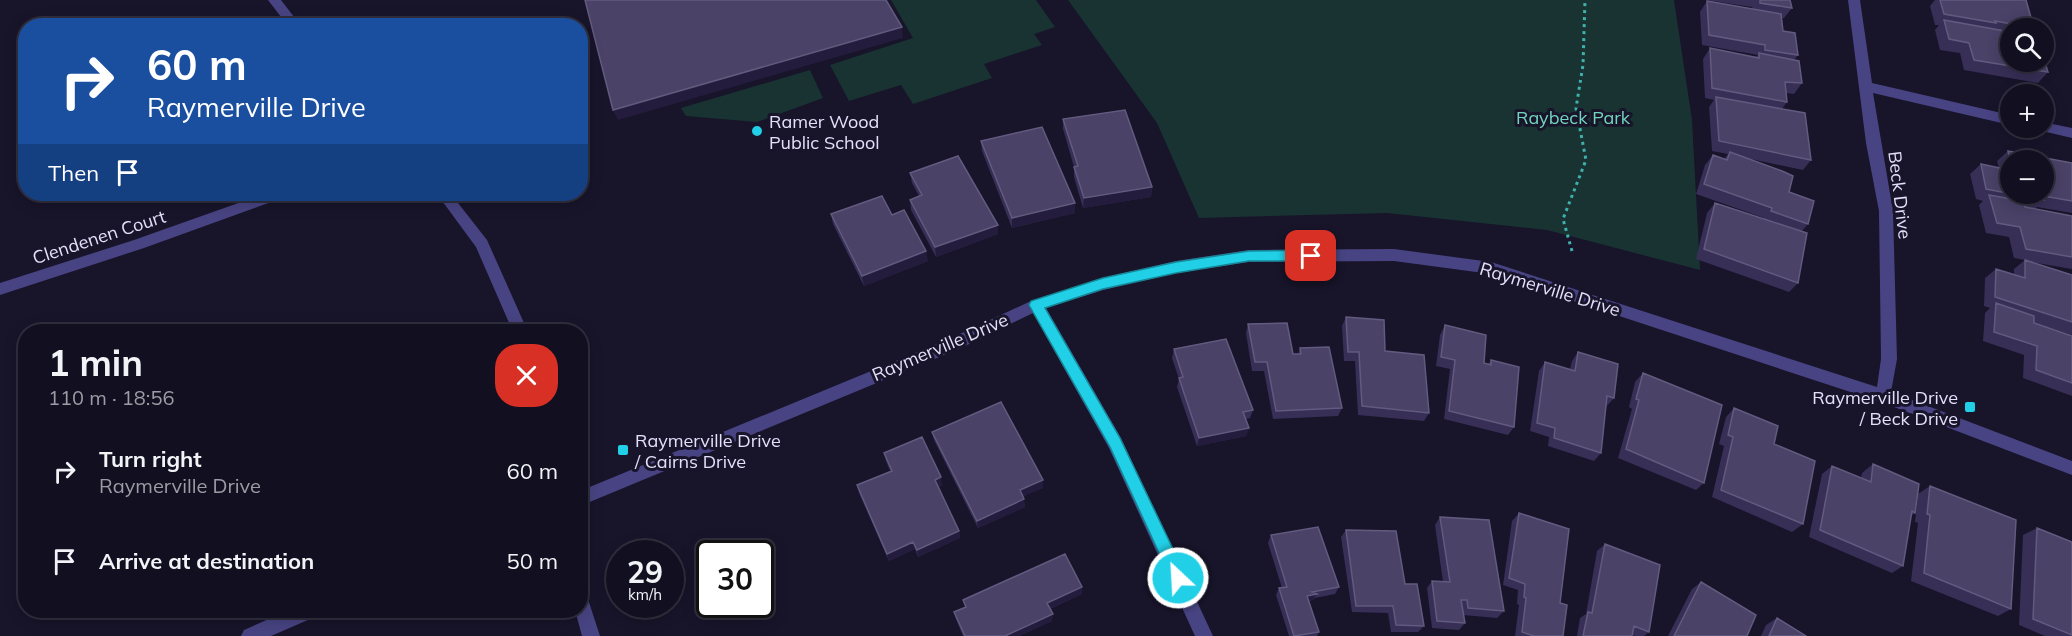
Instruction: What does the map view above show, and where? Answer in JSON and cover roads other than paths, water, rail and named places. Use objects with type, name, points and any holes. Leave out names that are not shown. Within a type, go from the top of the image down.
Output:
[{"type":"street","points":[[274,0],[289,18]]},
{"type":"street","name":"Beck Drive","points":[[1854,0],[1873,143],[1886,212],[1889,360],[1883,396]]},
{"type":"street","points":[[1867,87],[2000,118]]},
{"type":"street","points":[[2054,129],[2072,133]]},
{"type":"street","name":"Clendenen Court","points":[[0,289],[132,248],[259,201]]},
{"type":"street","points":[[449,201],[482,244],[517,324]]},
{"type":"street","name":"Raymerville Drive","points":[[588,495],[956,343],[1036,305],[1103,284],[1176,267],[1249,256],[1394,255],[1491,268],[1883,396],[2072,468]]},
{"type":"street","points":[[1036,305],[1115,443],[1204,636]]},
{"type":"street","points":[[250,636],[292,618]]},
{"type":"street","points":[[586,618],[591,636]]},
{"type":"place","name":"Ramer Wood Public School","points":[[757,131]]},
{"type":"place","name":"Raymerville Drive / Beck Drive","points":[[1970,407]]},
{"type":"place","name":"Raymerville Drive / Cairns Drive","points":[[623,450]]},
{"type":"park label","name":"Raybeck Park","points":[[1573,117]]}]
